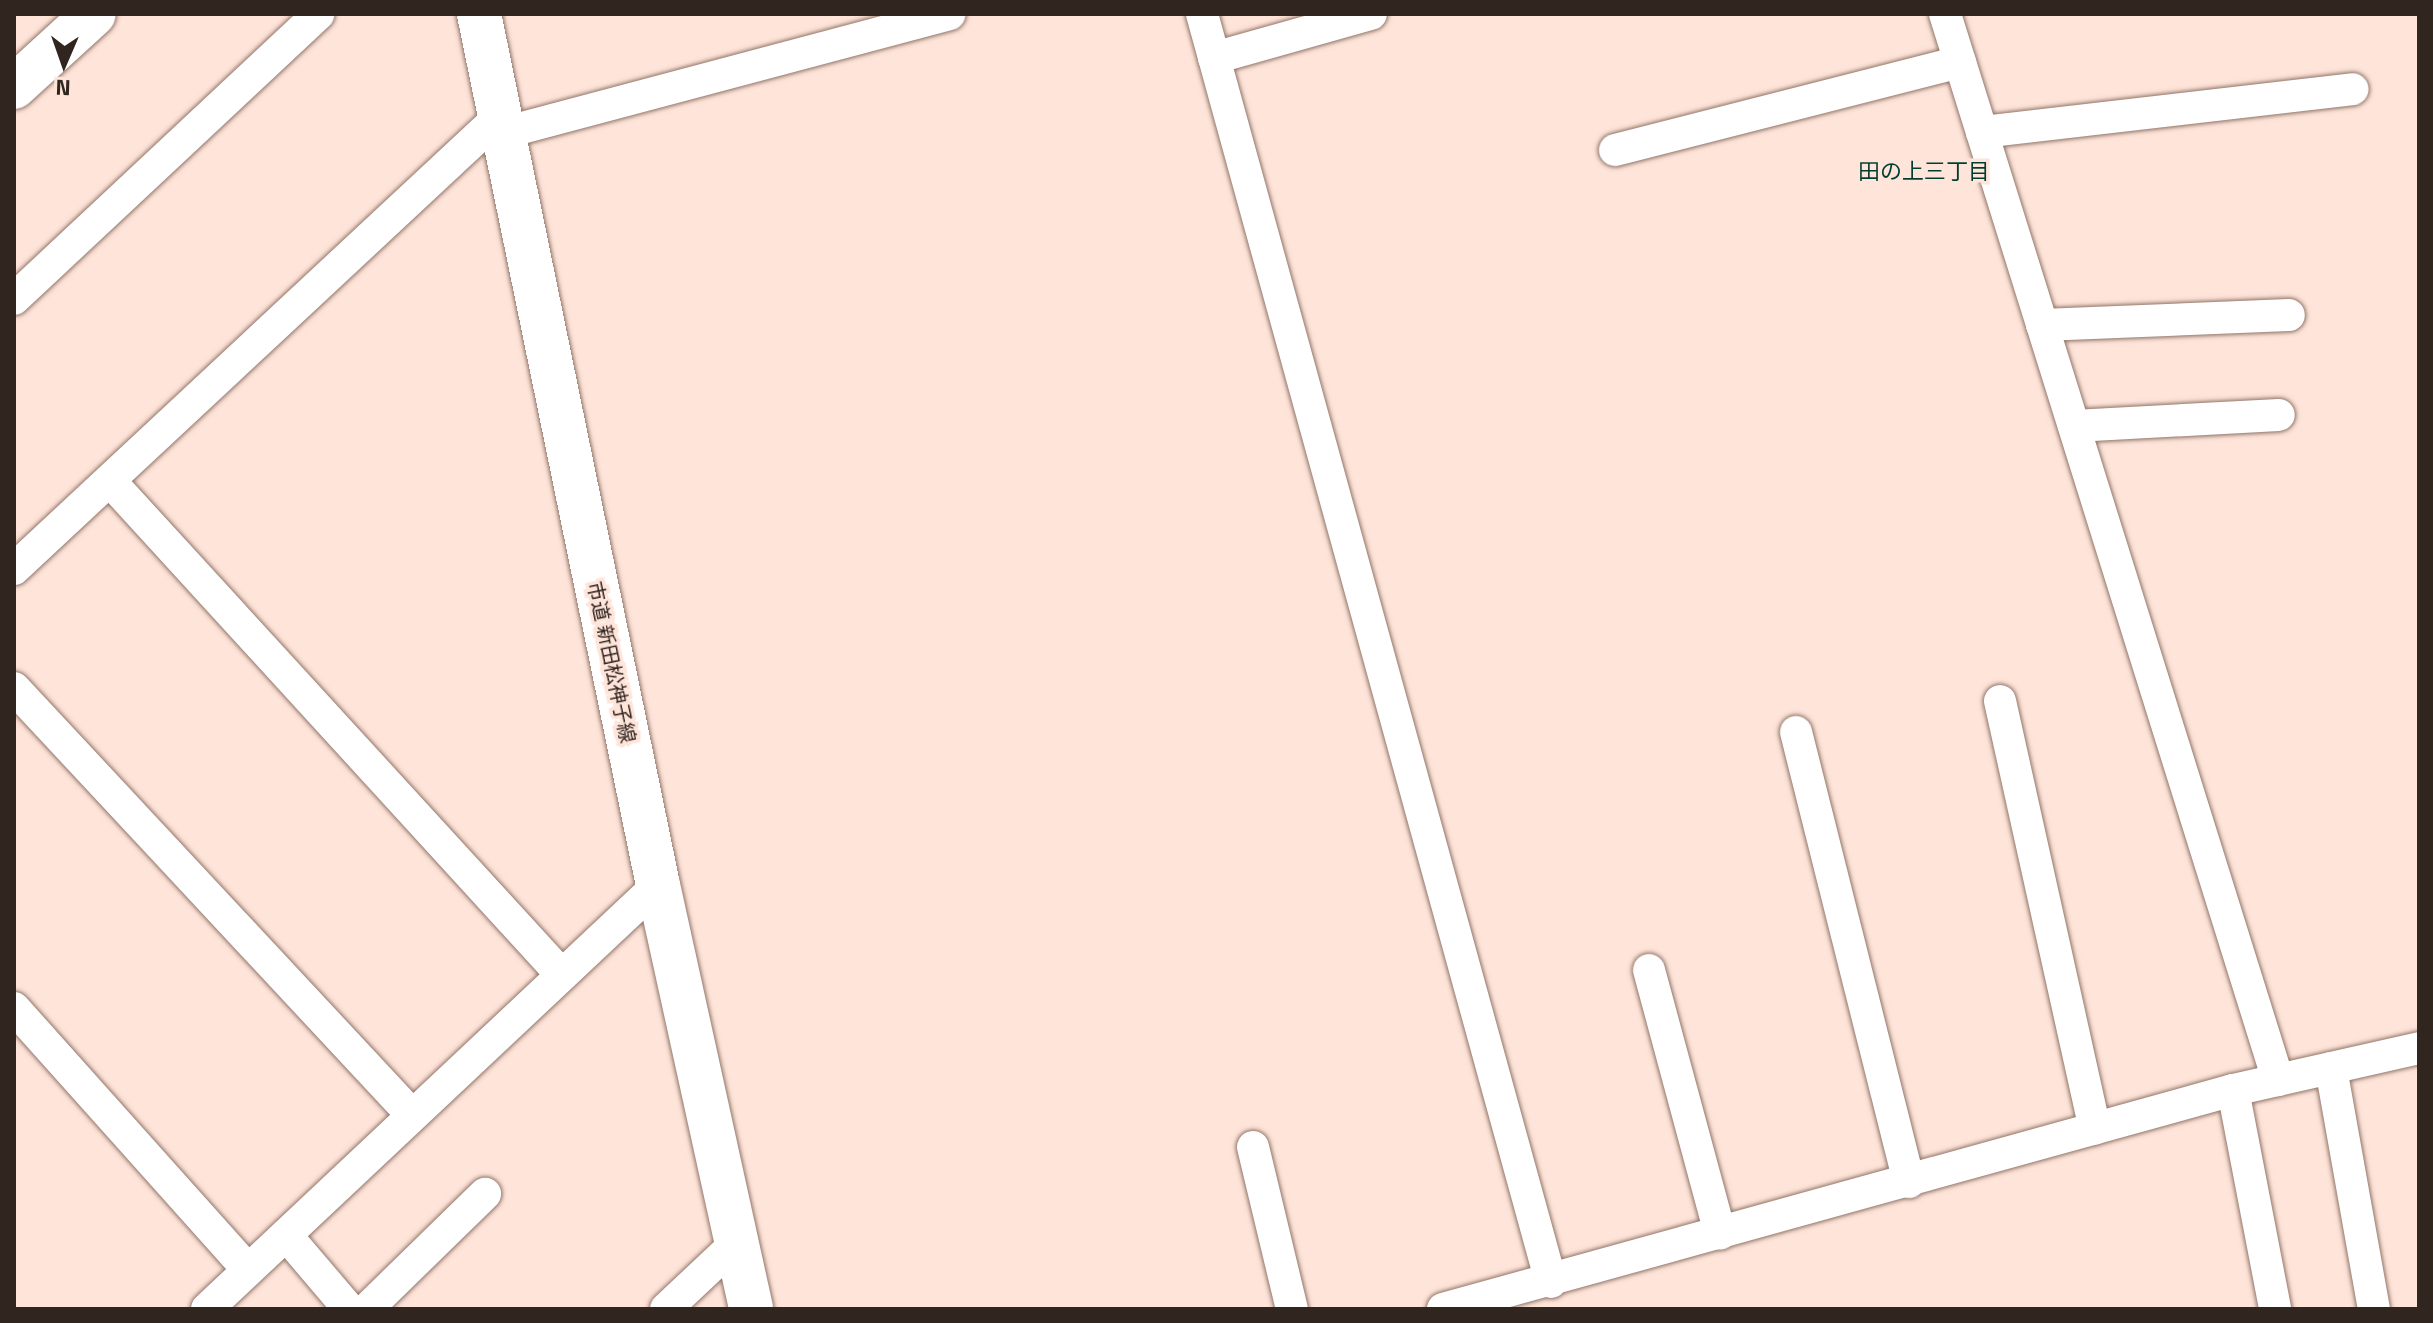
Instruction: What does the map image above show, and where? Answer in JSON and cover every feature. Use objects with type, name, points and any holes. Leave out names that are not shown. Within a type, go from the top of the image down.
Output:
[{"type":"street","points":[[14,87],[94,14]]},
{"type":"street","points":[[14,299],[319,14]]},
{"type":"street","name":"市道 新田松神子線","points":[[479,14],[658,885],[751,1309]]},
{"type":"street","points":[[14,569],[501,125],[949,14]]},
{"type":"street","points":[[1202,14],[1551,1282]]},
{"type":"street","points":[[1214,58],[1371,14]]},
{"type":"street","points":[[1945,14],[2278,1080]]},
{"type":"street","points":[[1615,150],[1960,62]]},
{"type":"street","points":[[1982,132],[2353,89]]},
{"type":"street","points":[[2042,325],[2289,315]]},
{"type":"street","points":[[2074,426],[2279,415]]},
{"type":"street","points":[[110,481],[561,974]]},
{"type":"street","points":[[14,688],[412,1115]]},
{"type":"street","points":[[2000,701],[2095,1129]]},
{"type":"street","points":[[1796,732],[1909,1182]]},
{"type":"street","points":[[207,1309],[658,885]]},
{"type":"street","points":[[1649,970],[1720,1234]]},
{"type":"street","points":[[14,1008],[248,1270]]},
{"type":"street","points":[[1443,1309],[1508,1301],[1551,1282],[2233,1090],[2419,1048]]},
{"type":"street","points":[[2331,1068],[2374,1309]]},
{"type":"street","points":[[2233,1090],[2275,1309]]},
{"type":"street","points":[[1253,1147],[1292,1309]]},
{"type":"street","points":[[367,1309],[485,1194]]},
{"type":"street","points":[[286,1235],[349,1309]]},
{"type":"street","points":[[666,1309],[737,1242]]},
{"type":"district","name":"田の上三丁目","points":[[1924,172]]}]
